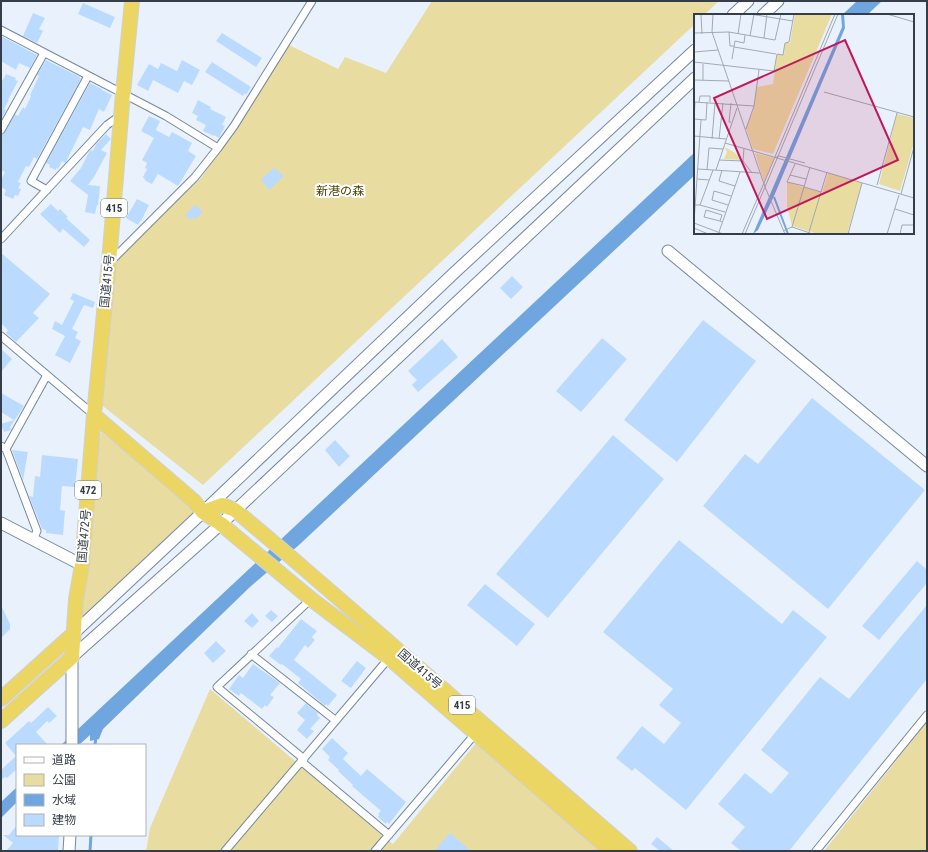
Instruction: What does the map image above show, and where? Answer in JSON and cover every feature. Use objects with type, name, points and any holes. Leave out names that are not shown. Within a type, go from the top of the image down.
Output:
[{"type":"highway","name":"国道415号","points":[[132,1],[122,93],[109,262],[94,415],[194,501],[203,512],[221,524],[311,599],[389,658],[611,851]]},
{"type":"highway","name":"国道472号","points":[[72,657],[76,599],[82,565],[94,415]]},
{"type":"highway","points":[[203,512],[222,505],[235,510]]},
{"type":"highway","name":"国道415号","points":[[235,510],[630,851]]},
{"type":"highway","points":[[1,699],[73,634]]},
{"type":"highway","points":[[1,722],[72,657]]},
{"type":"street","points":[[109,262],[195,176],[218,148],[234,126],[312,1]]},
{"type":"street","points":[[734,14],[748,1]]},
{"type":"street","points":[[764,14],[778,1]]},
{"type":"street","points":[[1,30],[166,116],[218,148]]},
{"type":"street","points":[[73,634],[453,274],[694,51]]},
{"type":"street","points":[[1,130],[44,52]]},
{"type":"street","points":[[46,190],[30,181],[88,76]]},
{"type":"street","points":[[72,744],[72,657],[221,524],[694,79]]},
{"type":"street","points":[[1,239],[106,124],[121,115]]},
{"type":"street","points":[[668,251],[927,466]]},
{"type":"street","points":[[1,336],[94,415]]},
{"type":"street","points":[[33,540],[37,531],[3,447],[47,375]]},
{"type":"street","points":[[1,524],[82,565]]},
{"type":"street","points":[[311,599],[217,687],[389,835]]},
{"type":"street","points":[[251,654],[336,720]]},
{"type":"street","points":[[225,851],[389,658]]},
{"type":"street","points":[[816,851],[927,715]]},
{"type":"street","points":[[376,851],[476,733]]},
{"type":"street","points":[[69,851],[70,836]]},
{"type":"green space","name":"新港の森","points":[[432,1],[719,1],[705,14],[694,14],[694,25],[203,485],[99,403],[114,259],[201,178],[246,113],[289,45],[338,69],[345,57],[386,73]]},
{"type":"green space","points":[[101,432],[199,511],[75,627]]},
{"type":"green space","points":[[210,689],[393,844],[476,743],[604,851],[146,851],[150,828]]},
{"type":"green space","points":[[927,722],[927,851],[824,851]]},
{"type":"water","points":[[857,1],[882,1],[868,14],[843,14]]},
{"type":"water","points":[[694,153],[694,176],[299,545],[250,587],[103,729],[99,739],[90,741],[90,735],[80,744],[62,744]]},
{"type":"water","points":[[16,788],[16,803],[1,818],[1,802]]},
{"type":"building","points":[[83,3],[115,17],[110,28],[78,14]]},
{"type":"building","points":[[33,13],[45,18],[39,29],[43,31],[37,43],[23,36]]},
{"type":"building","points":[[222,33],[262,58],[256,67],[216,41]]},
{"type":"building","points":[[1,36],[37,55],[30,68],[19,63],[16,70],[1,61]]},
{"type":"building","points":[[46,60],[80,77],[81,79],[37,159],[34,157],[29,167],[26,166],[18,182],[21,183],[18,188],[21,189],[18,196],[15,195],[13,199],[4,195],[6,190],[1,187],[1,180],[5,172],[1,170],[1,135],[5,132],[15,114],[18,116],[23,107],[25,109],[39,76],[37,75]]},
{"type":"building","points":[[182,60],[200,70],[192,85],[184,81],[178,93],[153,80],[148,91],[137,85],[149,64],[158,69],[161,63],[177,71]]},
{"type":"building","points":[[212,62],[251,87],[246,95],[245,93],[243,96],[205,72]]},
{"type":"building","points":[[6,74],[16,78],[15,80],[18,81],[4,109],[6,110],[1,120],[1,79],[3,80]]},
{"type":"building","points":[[90,83],[112,95],[104,112],[99,109],[90,130],[83,127],[65,163],[62,161],[56,170],[49,167],[50,165],[46,163]]},
{"type":"building","points":[[198,100],[211,107],[210,109],[226,117],[222,125],[225,126],[219,138],[203,131],[206,125],[196,120],[198,116],[192,113]]},
{"type":"building","points":[[149,116],[160,121],[156,130],[169,137],[172,132],[192,143],[188,151],[196,156],[178,186],[158,174],[152,184],[146,181],[143,177],[147,169],[145,168],[147,163],[142,160],[154,138],[141,131]]},
{"type":"building","points":[[106,134],[111,139],[101,150],[107,153],[88,185],[100,186],[98,205],[95,214],[85,212],[88,195],[70,181],[81,168],[89,152],[91,150],[93,151],[96,144]]},
{"type":"building","points":[[274,168],[284,176],[269,190],[261,179]]},
{"type":"building","points":[[137,199],[149,205],[138,225],[126,218]]},
{"type":"building","points":[[51,204],[58,211],[60,209],[68,217],[66,218],[90,240],[84,247],[63,229],[60,233],[40,214]]},
{"type":"building","points":[[195,205],[203,212],[196,219],[194,217],[191,220],[185,215]]},
{"type":"building","points":[[1,253],[50,294],[33,313],[39,318],[16,342],[6,333],[8,330],[1,323]]},
{"type":"building","points":[[512,276],[523,287],[511,299],[500,288]]},
{"type":"building","points":[[73,293],[95,302],[93,308],[84,305],[72,329],[78,332],[75,338],[81,341],[70,363],[55,355],[65,336],[52,329],[55,321],[62,325],[74,301],[70,299]]},
{"type":"building","points":[[703,320],[756,361],[677,462],[624,420]]},
{"type":"building","points":[[602,338],[627,359],[581,412],[556,391]]},
{"type":"building","points":[[442,339],[458,357],[418,392],[412,385],[417,380],[408,371]]},
{"type":"building","points":[[1,349],[12,359],[1,372]]},
{"type":"building","points":[[1,393],[24,406],[10,427],[11,430],[4,432],[1,424],[14,420],[1,412]]},
{"type":"building","points":[[812,398],[925,490],[828,609],[703,506],[745,454],[758,464]]},
{"type":"building","points":[[613,435],[664,479],[548,618],[496,574]]},
{"type":"building","points":[[335,440],[350,456],[339,467],[325,450]]},
{"type":"building","points":[[12,450],[28,452],[23,480]]},
{"type":"building","points":[[42,455],[78,459],[75,487],[62,486],[60,510],[65,511],[63,535],[46,533],[46,530],[42,529],[29,496],[33,497],[35,476],[40,477]]},
{"type":"building","points":[[679,540],[782,624],[793,610],[827,637],[686,810],[635,768],[632,771],[616,758],[642,726],[664,744],[681,723],[659,705],[673,689],[603,632]]},
{"type":"building","points":[[917,561],[927,570],[927,583],[879,640],[862,626]]},
{"type":"building","points":[[485,584],[535,624],[517,646],[467,605]]},
{"type":"building","points":[[1,605],[10,624],[10,629],[1,638]]},
{"type":"building","points":[[927,605],[927,679],[789,851],[741,851],[731,843],[745,827],[718,804],[745,773],[771,794],[789,773],[761,750],[820,677],[849,699]]},
{"type":"building","points":[[271,610],[278,616],[272,622],[265,616]]},
{"type":"building","points":[[252,613],[259,621],[252,628],[244,621]]},
{"type":"building","points":[[301,619],[317,631],[312,637],[315,640],[308,648],[305,645],[294,660],[337,695],[328,706],[326,704],[325,706],[298,683],[301,679],[269,656],[277,647],[278,648]]},
{"type":"building","points":[[216,641],[226,651],[213,663],[204,653]]},
{"type":"building","points":[[357,661],[366,668],[351,688],[341,681]]},
{"type":"building","points":[[253,664],[280,683],[270,695],[274,697],[267,707],[265,705],[262,709],[241,693],[239,696],[229,689],[239,675],[243,678]]},
{"type":"building","points":[[306,703],[318,713],[317,715],[320,718],[310,729],[314,731],[307,739],[297,730],[305,720],[297,713]]},
{"type":"building","points":[[48,707],[57,716],[49,723],[47,721],[36,732],[47,744],[16,744],[16,756],[5,743],[29,721],[31,723]]},
{"type":"building","points":[[332,738],[348,753],[343,759],[361,776],[367,769],[406,802],[389,824],[387,822],[386,824],[378,817],[378,814],[381,811],[352,786],[353,785],[328,760],[330,757],[322,749]]},
{"type":"building","points":[[16,756],[16,770],[7,778],[5,777],[1,780],[1,770]]},
{"type":"building","points":[[16,826],[16,836],[59,836],[58,851],[6,851],[13,843],[3,835],[9,835]]},
{"type":"building","points":[[450,833],[471,851],[434,851]]},
{"type":"building","points":[[657,837],[674,851],[660,851],[651,844]]},
{"type":"waterway","points":[[95,744],[96,737]]},
{"type":"waterway","points":[[90,851],[91,836]]}]
